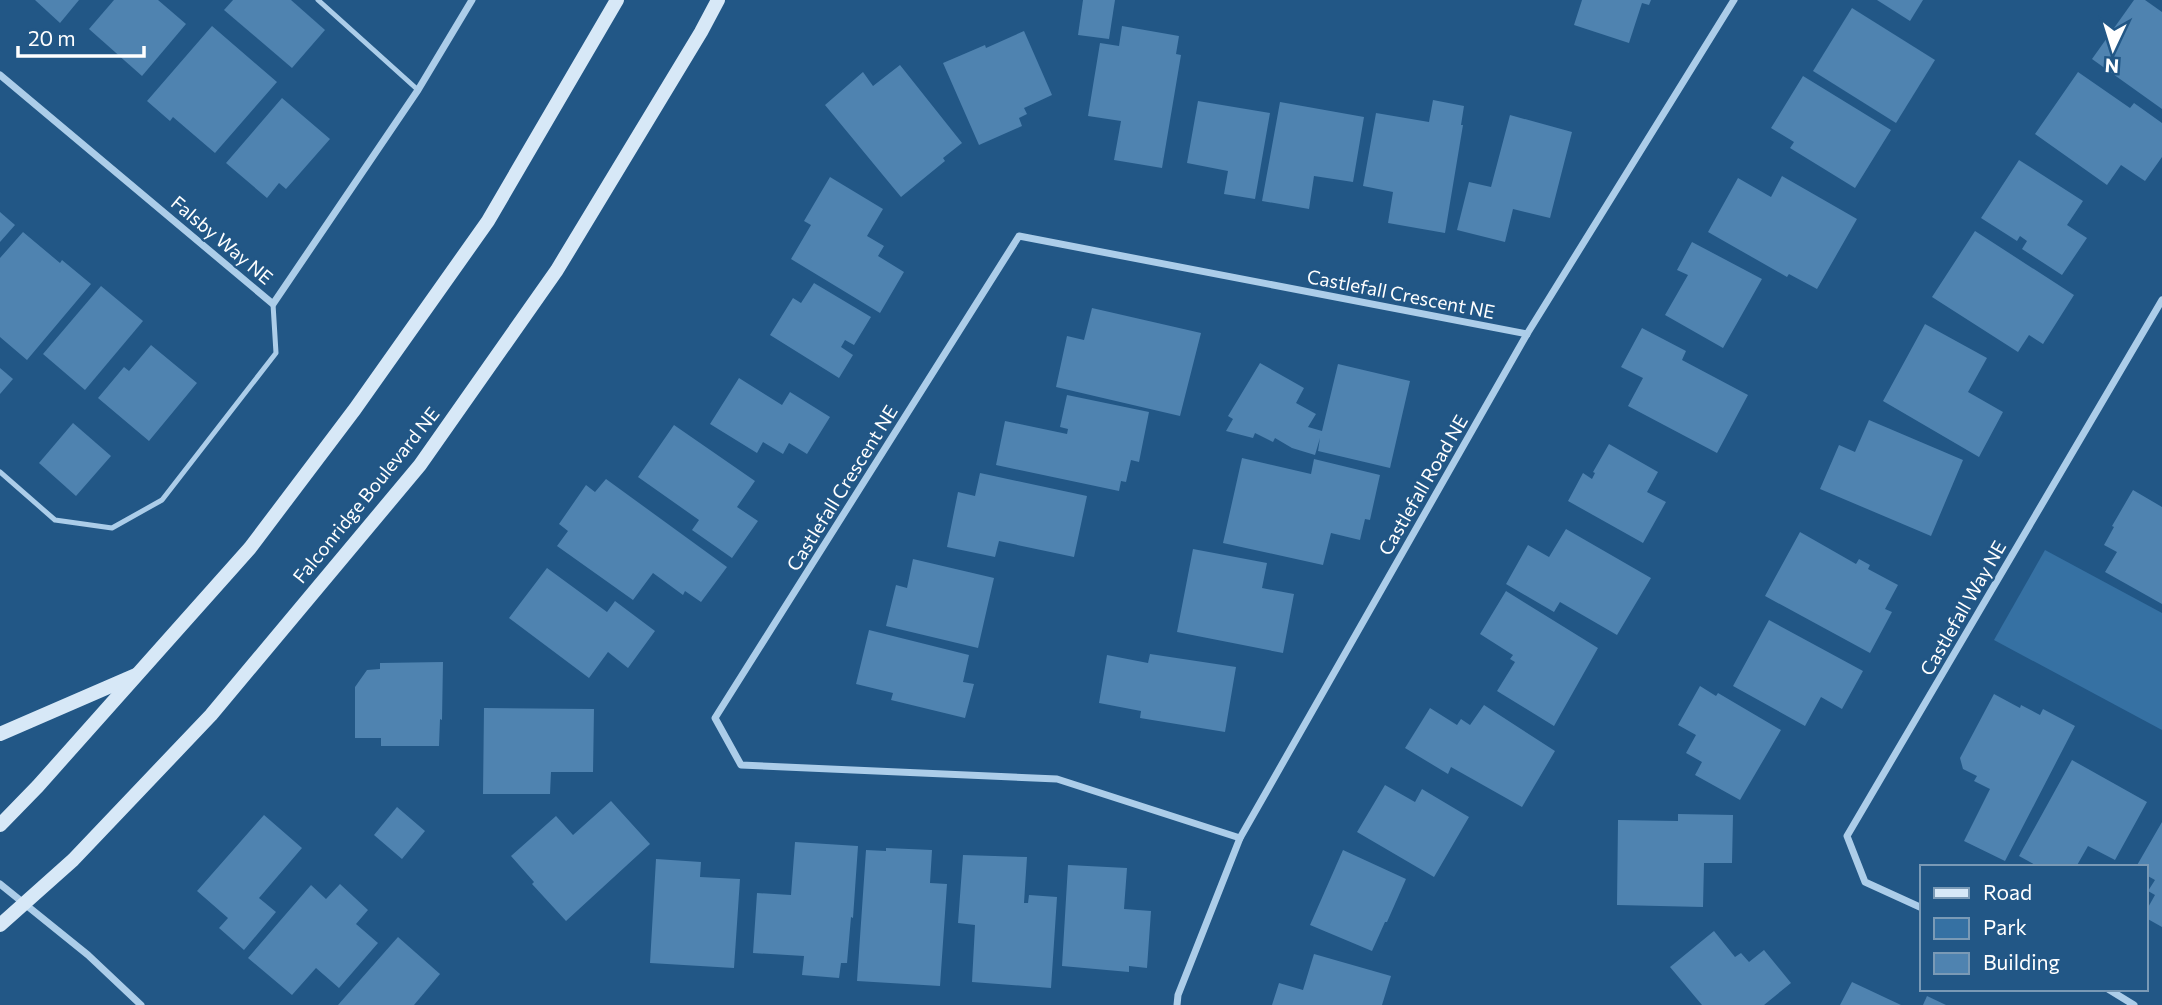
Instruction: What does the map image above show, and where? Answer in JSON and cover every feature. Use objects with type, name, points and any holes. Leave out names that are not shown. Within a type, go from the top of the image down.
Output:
[{"type":"main road","points":[[0,825],[250,548],[363,398],[488,221],[617,0]]},
{"type":"main road","name":"Falconridge Boulevard NE","points":[[0,925],[73,860],[211,715],[420,465],[557,270],[718,0]]},
{"type":"main road","points":[[0,734],[140,673]]},
{"type":"street","name":"Falsby Way NE","points":[[0,75],[273,304],[418,90],[472,0]]},
{"type":"street","name":"Castlefall Road NE","points":[[1177,1005],[1178,995],[1240,838],[1527,334],[1734,0]]},
{"type":"street","name":"Castlefall Crescent NE","points":[[1240,838],[1057,779],[741,765],[716,718],[1019,236],[1527,334]]},
{"type":"street","name":"Castlefall Way NE","points":[[1920,907],[1865,883],[1847,836],[2162,300]]},
{"type":"street","points":[[0,884],[88,955],[141,1005]]},
{"type":"street","points":[[2111,991],[2134,1005]]},
{"type":"lane","points":[[318,0],[418,90]]},
{"type":"lane","points":[[0,472],[55,520],[112,528],[162,500],[276,353],[273,304]]},
{"type":"green space","points":[[2045,550],[2162,613],[2162,730],[1994,640]]},
{"type":"building","points":[[35,0],[79,0],[60,23]]},
{"type":"building","points":[[114,0],[158,0],[186,24],[142,76],[89,29]]},
{"type":"building","points":[[233,0],[291,0],[325,30],[292,68],[224,10]]},
{"type":"building","points":[[1083,0],[1115,0],[1109,39],[1078,35]]},
{"type":"building","points":[[1582,0],[1651,0],[1649,5],[1642,3],[1629,43],[1574,25]]},
{"type":"building","points":[[1877,0],[1923,0],[1910,21]]},
{"type":"building","points":[[2134,0],[2145,0],[2162,12],[2162,109],[2092,59]]},
{"type":"building","points":[[1852,8],[1935,60],[1896,123],[1813,71]]},
{"type":"building","points":[[212,26],[277,82],[215,153],[173,117],[170,121],[147,101]]},
{"type":"building","points":[[1122,26],[1179,36],[1176,54],[1181,55],[1162,168],[1114,160],[1121,121],[1088,116],[1100,43],[1119,46]]},
{"type":"building","points":[[1024,31],[1052,95],[1024,108],[1027,114],[1019,118],[1022,126],[979,145],[943,63]]},
{"type":"building","points":[[900,65],[962,143],[943,158],[945,161],[901,197],[825,105],[863,72],[873,86]]},
{"type":"building","points":[[2078,72],[2130,108],[2134,103],[2162,123],[2162,157],[2145,181],[2121,165],[2107,185],[2035,134]]},
{"type":"building","points":[[1803,76],[1891,130],[1855,188],[1790,148],[1794,142],[1771,128]]},
{"type":"building","points":[[282,98],[330,139],[286,189],[279,183],[267,198],[226,163]]},
{"type":"building","points":[[1433,100],[1464,106],[1445,233],[1388,223],[1393,192],[1363,186],[1376,113],[1429,122]]},
{"type":"building","points":[[1198,101],[1270,113],[1255,199],[1224,194],[1228,171],[1187,163]]},
{"type":"building","points":[[1280,102],[1364,117],[1353,182],[1314,176],[1309,209],[1262,201]]},
{"type":"building","points":[[1510,115],[1572,132],[1550,218],[1513,209],[1505,242],[1457,230],[1469,182],[1491,187]]},
{"type":"building","points":[[2019,160],[2083,201],[2067,225],[2087,238],[2062,275],[2022,249],[2027,241],[2020,236],[2017,241],[1981,218]]},
{"type":"building","points":[[1782,176],[1857,219],[1817,289],[1789,274],[1787,277],[1708,232],[1738,178],[1771,197]]},
{"type":"building","points":[[830,177],[883,209],[867,236],[884,246],[878,256],[904,272],[880,313],[791,259],[811,225],[804,221]]},
{"type":"building","points":[[0,212],[15,225],[0,242]]},
{"type":"building","points":[[1975,231],[2074,295],[2043,344],[2029,335],[2018,352],[1932,297]]},
{"type":"building","points":[[23,232],[60,263],[62,260],[91,284],[27,360],[0,337],[0,258]]},
{"type":"building","points":[[1692,242],[1762,279],[1723,348],[1665,315],[1688,275],[1677,270]]},
{"type":"building","points":[[814,283],[871,317],[854,345],[845,340],[841,347],[853,355],[839,378],[770,335],[793,298],[801,303]]},
{"type":"building","points":[[101,286],[143,321],[85,390],[43,354]]},
{"type":"building","points":[[1092,308],[1201,333],[1180,416],[1056,387],[1067,336],[1084,340]]},
{"type":"building","points":[[1925,324],[1987,358],[1968,392],[2003,412],[1979,457],[1883,401]]},
{"type":"building","points":[[1642,328],[1686,351],[1682,360],[1748,395],[1717,453],[1628,406],[1643,378],[1621,367]]},
{"type":"building","points":[[151,345],[197,383],[149,441],[98,398],[124,367],[129,371]]},
{"type":"building","points":[[1260,363],[1304,388],[1296,403],[1316,414],[1308,427],[1322,431],[1338,364],[1410,381],[1390,468],[1318,451],[1320,438],[1315,455],[1292,448],[1275,438],[1273,442],[1255,433],[1253,438],[1226,431],[1233,419],[1228,416]]},
{"type":"building","points":[[0,368],[13,379],[0,394]]},
{"type":"building","points":[[739,378],[782,405],[790,392],[830,417],[807,454],[789,443],[783,454],[763,442],[757,453],[710,424]]},
{"type":"building","points":[[1067,395],[1149,412],[1139,462],[1131,460],[1126,482],[1121,481],[1119,491],[996,465],[1005,421],[1067,434],[1068,429],[1060,427]]},
{"type":"building","points":[[1869,420],[1963,460],[1931,536],[1820,489],[1839,445],[1855,452]]},
{"type":"building","points":[[73,423],[111,456],[76,496],[39,463]]},
{"type":"building","points":[[674,425],[755,481],[737,507],[758,521],[732,558],[692,530],[699,520],[638,477]]},
{"type":"building","points":[[1609,444],[1658,472],[1647,492],[1666,502],[1643,543],[1568,501],[1583,473],[1592,479],[1595,473],[1593,472]]},
{"type":"building","points":[[1242,458],[1311,474],[1314,459],[1380,475],[1370,520],[1365,519],[1360,540],[1331,533],[1323,565],[1223,543]]},
{"type":"building","points":[[980,473],[1087,496],[1074,557],[999,541],[995,557],[947,547],[958,492],[975,496]]},
{"type":"building","points":[[606,479],[727,567],[701,602],[685,591],[683,595],[653,573],[633,600],[557,546],[568,531],[559,524],[586,485],[595,492]]},
{"type":"building","points":[[2133,490],[2162,507],[2162,604],[2105,572],[2117,552],[2104,545]]},
{"type":"building","points":[[1566,529],[1651,578],[1617,635],[1560,602],[1554,612],[1506,584],[1528,545],[1549,557]]},
{"type":"building","points":[[1800,532],[1856,564],[1859,559],[1870,565],[1868,569],[1898,585],[1885,609],[1892,612],[1870,653],[1765,596]]},
{"type":"building","points":[[1193,549],[1267,563],[1262,588],[1294,594],[1283,653],[1177,632]]},
{"type":"building","points":[[913,559],[994,578],[978,648],[886,626],[896,585],[907,588]]},
{"type":"building","points":[[547,568],[607,612],[615,601],[655,631],[628,668],[608,652],[589,678],[509,618]]},
{"type":"building","points":[[1506,591],[1598,648],[1554,726],[1497,691],[1515,662],[1510,659],[1513,655],[1480,634]]},
{"type":"building","points":[[1769,620],[1863,671],[1842,709],[1821,697],[1805,726],[1733,686]]},
{"type":"building","points":[[869,630],[969,655],[963,682],[974,684],[965,718],[891,700],[893,693],[856,684]]},
{"type":"building","points":[[1150,654],[1236,667],[1225,732],[1140,718],[1141,711],[1099,703],[1107,655],[1148,663]]},
{"type":"building","points":[[443,662],[439,746],[381,746],[381,738],[355,738],[355,687],[367,670],[380,669],[380,663]]},
{"type":"building","points":[[1700,686],[1716,696],[1718,693],[1781,730],[1740,800],[1695,775],[1702,762],[1686,753],[1696,735],[1678,725]]},
{"type":"building","points":[[1994,694],[2040,715],[2043,709],[2075,726],[2005,861],[1964,841],[1990,789],[1974,781],[1977,776],[1963,769],[1960,758]]},
{"type":"building","points":[[1484,705],[1555,751],[1522,807],[1451,767],[1448,774],[1405,748],[1430,708],[1457,725],[1461,719],[1470,725]]},
{"type":"building","points":[[484,708],[594,709],[593,772],[551,772],[550,794],[483,794]]},
{"type":"building","points":[[2072,760],[2147,802],[2115,860],[2088,846],[2077,865],[2035,865],[2019,856]]},
{"type":"building","points":[[1385,785],[1415,802],[1422,789],[1469,817],[1434,877],[1357,832]]},
{"type":"building","points":[[611,801],[650,844],[566,921],[511,856],[556,816],[573,835]]},
{"type":"building","points":[[397,807],[425,831],[402,859],[374,835]]},
{"type":"building","points":[[1678,814],[1733,815],[1732,863],[1704,863],[1703,907],[1617,905],[1618,820],[1678,821]]},
{"type":"building","points":[[264,815],[302,848],[259,898],[276,912],[244,950],[219,928],[228,918],[197,891]]},
{"type":"building","points":[[2162,822],[2162,927],[2148,919],[2148,907],[2155,895],[2148,891],[2155,880],[2148,876],[2148,865],[2137,865]]},
{"type":"building","points":[[795,842],[858,846],[847,963],[841,963],[839,978],[802,975],[804,956],[753,953],[757,893],[791,895]]},
{"type":"building","points":[[886,848],[932,850],[930,883],[947,884],[940,986],[857,981],[866,850],[886,851]]},
{"type":"building","points":[[1343,850],[1406,879],[1372,951],[1310,925]]},
{"type":"building","points":[[963,855],[1027,857],[1024,903],[1028,903],[1029,895],[1057,897],[1051,988],[972,982],[975,925],[958,923]]},
{"type":"building","points":[[656,859],[701,862],[700,877],[740,879],[734,968],[650,963]]},
{"type":"building","points":[[1068,865],[1127,868],[1124,909],[1151,911],[1147,968],[1129,966],[1129,972],[1062,966]]},
{"type":"building","points":[[340,884],[368,910],[356,924],[378,943],[339,988],[316,968],[292,995],[248,958],[311,885],[326,899]]},
{"type":"building","points":[[1714,931],[1735,957],[1741,953],[1749,962],[1764,950],[1791,983],[1764,1005],[1702,1005],[1670,967]]},
{"type":"building","points":[[398,937],[440,974],[414,1005],[338,1005]]},
{"type":"building","points":[[1314,954],[1391,976],[1382,1005],[1272,1005],[1279,983],[1303,990]]},
{"type":"building","points":[[1852,982],[1901,1005],[1840,1005]]},
{"type":"building","points":[[1927,996],[1946,1005],[1923,1005]]}]
